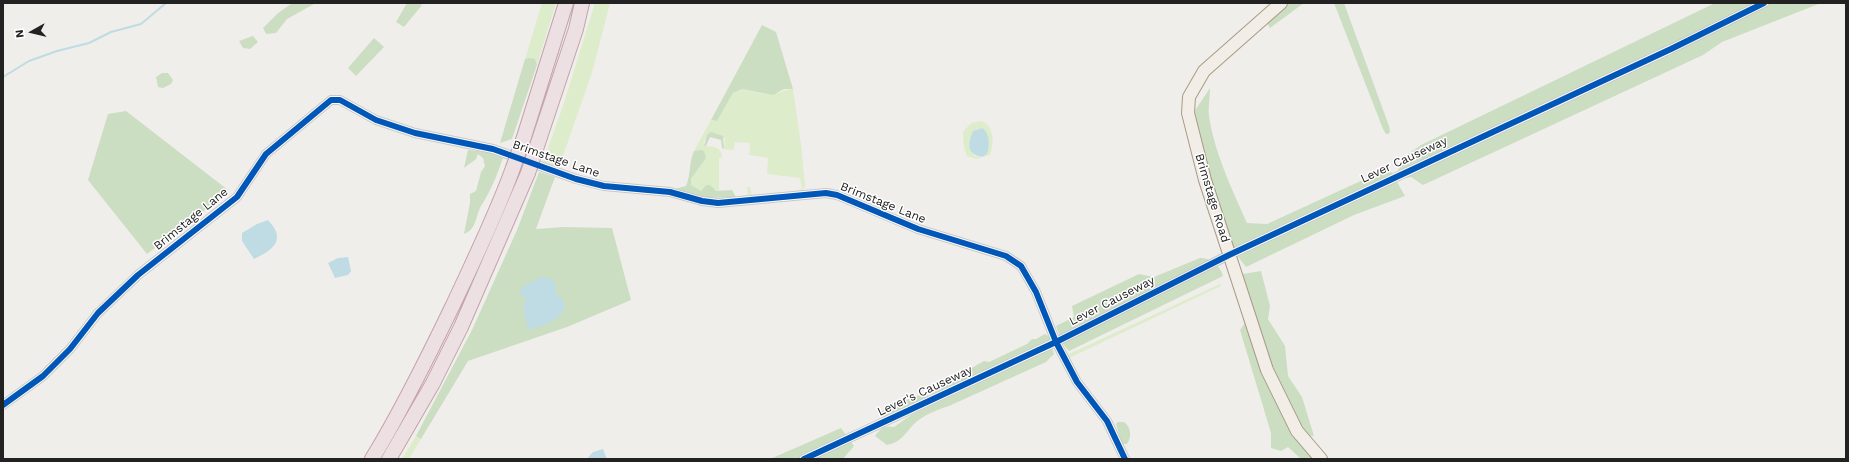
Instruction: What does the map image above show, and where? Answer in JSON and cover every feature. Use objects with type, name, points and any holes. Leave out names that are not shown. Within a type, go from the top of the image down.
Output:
[{"type":"highway","points":[[372,459],[432,350],[502,199],[524,137],[566,3]]},
{"type":"highway","points":[[389,459],[433,383],[461,327],[528,173],[560,80],[582,3]]},
{"type":"main road","name":"Brimstage Road","points":[[1281,3],[1204,71],[1189,97],[1188,113],[1204,180],[1267,370],[1297,431],[1321,459]]},
{"type":"street","name":"Lever Causeway","points":[[1056,342],[1229,255],[1671,49],[1764,3]]},
{"type":"street","name":"Brimstage Lane","points":[[3,405],[43,376],[70,349],[98,313],[138,275],[237,197],[266,154],[331,100],[340,100],[376,120],[415,133],[493,149],[576,179],[604,186],[670,192],[718,203],[826,193],[837,195],[918,229],[1006,256],[1021,266],[1026,274],[1056,342],[1077,382],[1108,420],[1126,459]]},
{"type":"street","name":"Lever's Causeway","points":[[804,459],[1056,342]]},
{"type":"green space","points":[[292,3],[316,3],[287,19],[276,33],[266,34],[263,28],[277,14]]},
{"type":"green space","points":[[407,3],[419,3],[422,5],[404,27],[396,22]]},
{"type":"green space","points":[[542,3],[556,3],[537,65],[535,59],[525,59]]},
{"type":"green space","points":[[595,3],[610,3],[592,73],[559,167],[543,162],[563,106]]},
{"type":"green space","points":[[1288,3],[1304,3],[1270,28],[1266,22]]},
{"type":"green space","points":[[1334,3],[1344,3],[1389,126],[1390,132],[1388,134],[1386,134],[1383,129]]},
{"type":"green space","points":[[1715,3],[1821,3],[1722,42],[1703,55],[1423,185],[1411,177],[1401,179],[1398,170],[1408,154],[1421,145]]},
{"type":"green space","points":[[762,25],[776,32],[793,89],[784,89],[773,95],[742,89],[733,93],[717,121],[711,120]]},
{"type":"green space","points":[[253,36],[258,42],[250,49],[243,48],[239,41]]},
{"type":"green space","points":[[374,38],[384,47],[356,76],[348,68]]},
{"type":"green space","points":[[525,59],[535,59],[537,65],[512,139],[500,143]]},
{"type":"green space","points":[[162,73],[168,73],[173,80],[171,84],[163,88],[158,87],[156,77]]},
{"type":"green space","points":[[1210,88],[1209,116],[1211,129],[1219,157],[1247,223],[1267,224],[1389,168],[1405,196],[1354,215],[1246,267],[1236,253],[1227,236],[1213,194],[1194,112]]},
{"type":"green space","points":[[742,89],[773,94],[788,89],[793,89],[805,186],[802,192],[742,198],[742,196],[748,196],[747,187],[750,187],[752,196],[797,191],[802,189],[800,178],[767,174],[768,158],[749,155],[750,143],[735,142],[734,150],[724,149],[725,138],[707,135],[703,144],[705,146],[719,149],[722,158],[719,158],[719,190],[716,191],[706,185],[701,191],[691,185],[691,179],[706,158],[698,150],[694,151],[711,120],[717,121],[733,93]]},
{"type":"green space","points":[[126,111],[228,190],[226,194],[147,254],[88,180],[108,114]]},
{"type":"green space","points":[[982,121],[989,127],[993,141],[990,155],[983,157],[988,150],[988,139],[982,128],[976,129],[969,144],[974,156],[982,157],[976,159],[967,156],[964,147],[963,132],[971,123]]},
{"type":"green space","points":[[711,132],[723,136],[724,149],[722,148],[721,140],[710,137],[706,146],[704,146],[707,135]]},
{"type":"green space","points":[[468,150],[487,152],[503,158],[494,183],[479,210],[474,226],[464,234],[470,203],[470,194],[476,191],[481,172],[485,166],[483,158],[478,154],[476,159],[464,168]]},
{"type":"green space","points":[[694,151],[704,151],[706,158],[691,179],[691,185],[701,191],[706,185],[710,185],[716,191],[732,190],[736,197],[704,198],[675,189],[686,186]]},
{"type":"green space","points":[[539,172],[555,177],[536,229],[564,227],[612,228],[631,300],[567,327],[468,361],[421,439],[416,436],[472,330],[517,230]]},
{"type":"green space","points":[[1200,258],[1208,259],[1217,265],[1223,276],[1069,351],[1063,344],[1056,326],[1074,317],[1072,306],[1139,274],[1154,277]]},
{"type":"green space","points":[[1261,271],[1270,306],[1268,319],[1285,346],[1288,376],[1302,397],[1314,436],[1299,437],[1317,459],[1301,459],[1288,447],[1281,451],[1271,448],[1271,433],[1240,330],[1248,319],[1243,274]]},
{"type":"green space","points":[[1220,284],[1221,286],[1069,358],[1067,355]]},
{"type":"green space","points":[[1045,334],[1052,338],[1054,342],[933,396],[930,388],[945,383],[984,361],[989,362],[1027,344],[1032,339],[1036,339]]},
{"type":"green space","points":[[1052,348],[1054,354],[1046,362],[925,416],[917,421],[902,437],[892,444],[887,445],[875,436],[883,428],[888,426],[894,427],[911,415]]},
{"type":"green space","points":[[927,393],[929,399],[883,418],[881,412],[888,407]]},
{"type":"green space","points":[[1118,422],[1124,422],[1129,429],[1130,438],[1127,444],[1123,444],[1121,442],[1116,424]]},
{"type":"green space","points":[[841,428],[854,446],[843,459],[770,459]]},
{"type":"green space","points":[[416,436],[421,439],[409,459],[402,459]]},
{"type":"water","points":[[982,128],[987,133],[989,147],[987,154],[982,157],[977,156],[971,151],[969,144],[973,131]]},
{"type":"water","points":[[268,220],[274,227],[277,239],[272,248],[254,259],[242,241],[242,233],[257,224]]},
{"type":"water","points":[[348,257],[351,271],[348,275],[335,278],[328,263],[338,258]]},
{"type":"water","points":[[542,277],[552,279],[557,287],[555,294],[562,298],[565,308],[554,320],[528,330],[523,307],[527,299],[520,295],[522,287]]},
{"type":"water","points":[[603,449],[607,459],[587,459],[593,452]]},
{"type":"waterway","points":[[3,77],[29,61],[57,51],[89,43],[111,32],[141,24],[166,3]]},
{"type":"cycle path","points":[[804,459],[1056,342],[1229,255],[1671,49],[1764,3]]},
{"type":"cycle path","points":[[3,405],[43,376],[70,349],[98,313],[138,275],[237,197],[266,154],[331,100],[340,100],[376,120],[415,133],[493,149],[576,179],[604,186],[670,192],[702,201],[718,203],[826,193],[837,195],[918,229],[1006,256],[1021,266],[1036,292],[1056,342],[1077,382],[1107,421],[1125,459]]}]
